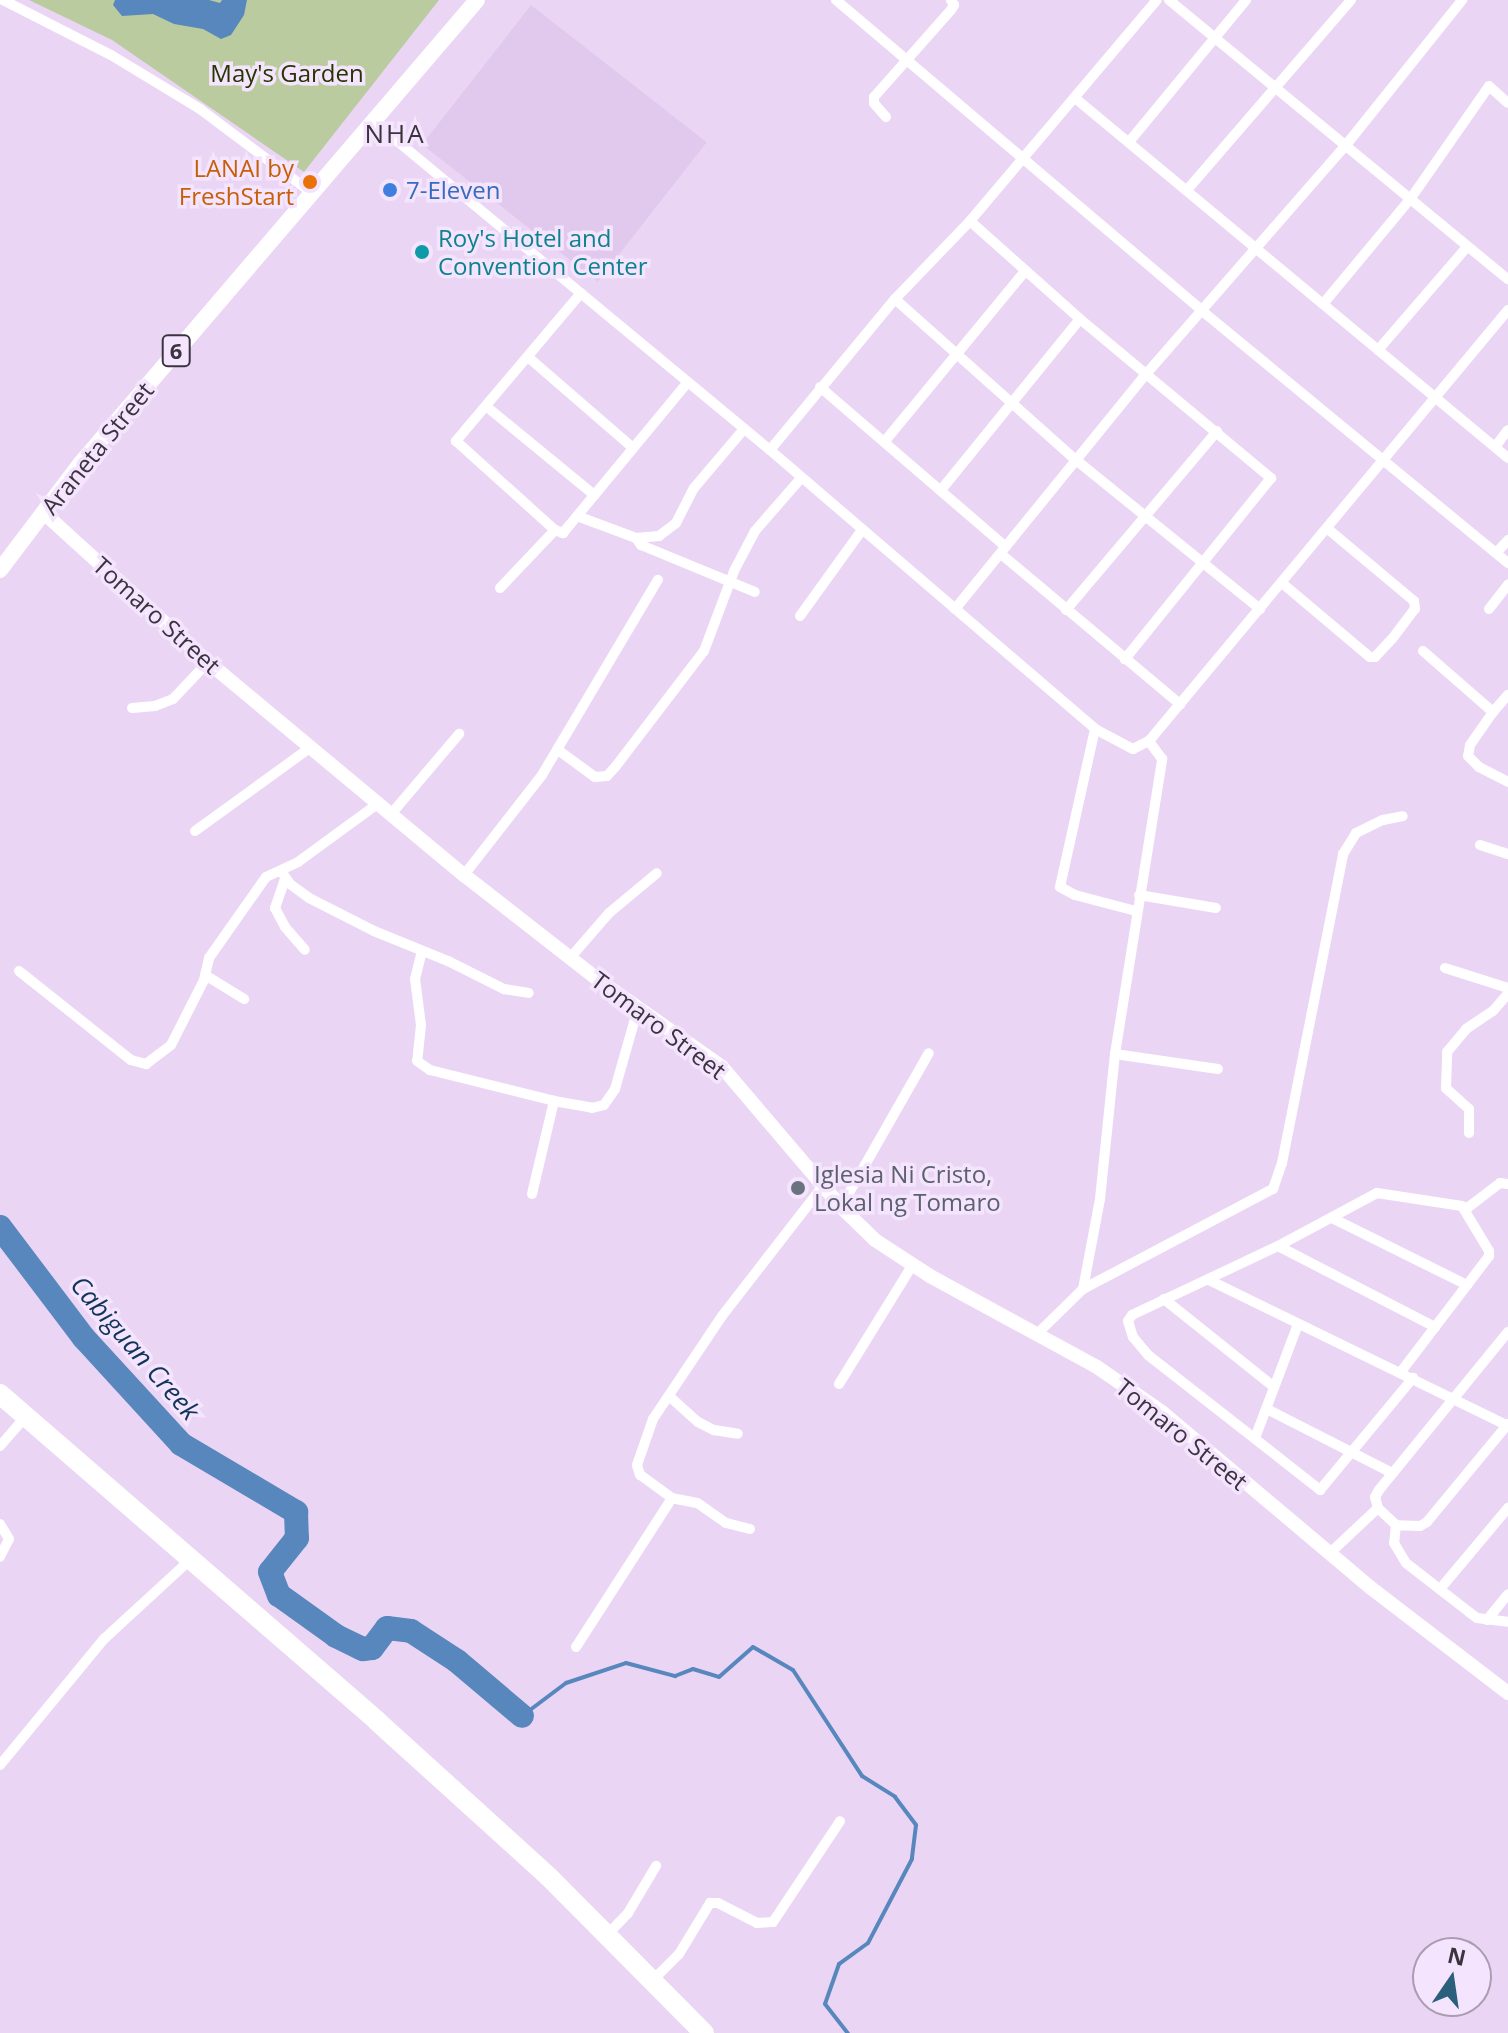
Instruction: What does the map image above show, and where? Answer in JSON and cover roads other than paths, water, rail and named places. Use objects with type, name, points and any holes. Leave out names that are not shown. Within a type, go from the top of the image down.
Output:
[{"type":"highway","points":[[0,1394],[22,1420],[388,1731],[649,1984],[704,2033]]},
{"type":"highway","points":[[0,1407],[22,1420]]},
{"type":"highway","points":[[649,1984],[690,2033]]},
{"type":"main road","name":"Araneta Street","points":[[0,570],[81,463],[477,0]]},
{"type":"street","points":[[3,0],[111,55],[200,109],[312,193]]},
{"type":"street","points":[[836,0],[1201,310],[1508,563]]},
{"type":"street","points":[[886,117],[874,103],[874,97],[951,10],[954,5],[951,0]]},
{"type":"street","points":[[770,450],[895,299],[970,221],[1157,0]]},
{"type":"street","points":[[1169,0],[1411,198],[1466,248],[1508,279]]},
{"type":"street","points":[[1129,142],[1246,0]]},
{"type":"street","points":[[1187,190],[1351,0]]},
{"type":"street","points":[[955,609],[1147,373],[1346,145],[1462,0]]},
{"type":"street","points":[[1323,304],[1411,198],[1489,86],[1508,103]]},
{"type":"street","points":[[1075,98],[1508,458]]},
{"type":"street","points":[[373,121],[770,450],[1095,729],[1133,749],[1149,741],[1508,310]]},
{"type":"street","points":[[970,221],[1080,319],[1271,478],[1125,659]]},
{"type":"street","points":[[1378,350],[1466,248]]},
{"type":"street","points":[[885,441],[1025,271]]},
{"type":"street","points":[[581,293],[456,441],[555,530],[563,533],[688,382]]},
{"type":"street","points":[[895,299],[1076,460],[1260,609]]},
{"type":"street","points":[[941,490],[1080,319]]},
{"type":"street","points":[[528,357],[633,448]]},
{"type":"street","points":[[820,387],[941,490],[1066,610],[1180,704]]},
{"type":"street","points":[[487,407],[594,495]]},
{"type":"street","points":[[577,516],[636,538],[659,536],[676,523],[694,488],[744,429]]},
{"type":"street","points":[[1495,447],[1508,430]]},
{"type":"street","points":[[1066,610],[1217,431]]},
{"type":"street","points":[[558,750],[588,774],[601,778],[607,776],[704,651],[730,582],[755,531],[801,478]]},
{"type":"street","name":"Tomaro Street","points":[[44,513],[208,662],[464,875],[570,958],[722,1067],[841,1207],[875,1240],[912,1266],[1097,1367],[1162,1412],[1330,1553],[1508,1693]]},
{"type":"street","points":[[1282,583],[1370,657],[1375,657],[1392,639],[1415,609],[1414,601],[1328,529]]},
{"type":"street","points":[[500,588],[555,530]]},
{"type":"street","points":[[800,616],[862,530]]},
{"type":"street","points":[[636,538],[641,545],[755,592]]},
{"type":"street","points":[[1496,553],[1508,540]]},
{"type":"street","points":[[464,875],[558,750],[658,580]]},
{"type":"street","points":[[1489,609],[1508,585]]},
{"type":"street","points":[[1423,651],[1493,712]]},
{"type":"street","points":[[132,708],[155,706],[173,699],[208,662]]},
{"type":"street","points":[[1508,695],[1470,745],[1468,756],[1479,767],[1508,782]]},
{"type":"street","points":[[1095,729],[1060,887],[1075,895],[1136,911]]},
{"type":"street","points":[[392,813],[459,734]]},
{"type":"street","points":[[1083,1289],[1100,1199],[1115,1054],[1162,759],[1149,741]]},
{"type":"street","points":[[195,831],[311,747]]},
{"type":"street","points":[[19,971],[139,1065],[160,1056],[171,1045],[205,975],[213,949],[228,935],[266,877],[283,875],[379,803]]},
{"type":"street","points":[[1037,1334],[1083,1289],[1273,1189],[1282,1163],[1347,844],[1369,826],[1403,816]]},
{"type":"street","points":[[1480,845],[1508,854]]},
{"type":"street","points":[[570,958],[609,913],[657,873]]},
{"type":"street","points":[[283,875],[275,908],[285,927],[305,950]]},
{"type":"street","points":[[283,875],[309,898],[504,989],[529,993]]},
{"type":"street","points":[[1139,895],[1216,908]]},
{"type":"street","points":[[422,951],[415,979],[421,1025],[417,1061],[421,1066],[554,1101],[592,1108],[604,1105],[615,1089],[638,1008]]},
{"type":"street","points":[[1445,968],[1508,988]]},
{"type":"street","points":[[205,975],[244,999]]},
{"type":"street","points":[[1469,1133],[1469,1109],[1446,1088],[1447,1052],[1466,1029],[1493,1011],[1508,994]]},
{"type":"street","points":[[841,1207],[929,1053]]},
{"type":"street","points":[[1115,1054],[1218,1069]]},
{"type":"street","points":[[532,1194],[554,1101]]},
{"type":"street","points":[[1413,1378],[1355,1452],[1320,1490],[1173,1376],[1133,1337],[1128,1321],[1132,1315],[1278,1246],[1377,1193],[1466,1209],[1500,1183],[1508,1184]]},
{"type":"street","points":[[750,1529],[726,1523],[697,1503],[672,1498],[640,1475],[637,1465],[653,1419],[722,1316],[823,1186]]},
{"type":"street","points":[[1400,1373],[1486,1262],[1489,1251],[1466,1209]]},
{"type":"street","points":[[1332,1218],[1467,1285]]},
{"type":"street","points":[[1278,1246],[1435,1327]]},
{"type":"street","points":[[839,1384],[912,1266]]},
{"type":"street","points":[[1209,1280],[1413,1378],[1454,1398],[1508,1425],[1427,1522],[1420,1526],[1396,1525],[1378,1508],[1375,1497],[1392,1473],[1454,1398],[1508,1332]]},
{"type":"street","points":[[1164,1299],[1274,1387]]},
{"type":"street","points":[[1255,1438],[1298,1324]]},
{"type":"street","points":[[669,1396],[698,1422],[714,1430],[738,1434]]},
{"type":"street","points":[[1267,1409],[1392,1473]]},
{"type":"street","points":[[0,1446],[22,1420]]},
{"type":"street","points":[[576,1647],[672,1498]]},
{"type":"street","points":[[1330,1553],[1378,1508]]},
{"type":"street","points":[[1440,1589],[1508,1508]]},
{"type":"street","points":[[0,1524],[9,1539],[0,1557]]},
{"type":"street","points":[[1396,1525],[1394,1543],[1399,1554],[1469,1612],[1487,1620],[1508,1622]]},
{"type":"street","points":[[0,1765],[104,1639],[188,1562]]},
{"type":"street","points":[[1487,1620],[1508,1594]]},
{"type":"street","points":[[649,1984],[679,1954],[710,1903],[718,1903],[757,1923],[773,1922],[840,1821]]},
{"type":"street","points":[[604,1938],[628,1913],[656,1866]]},
{"type":"water","points":[[115,0],[209,0],[220,3],[222,0],[247,0],[244,15],[231,35],[221,39],[203,29],[174,24],[153,14],[122,16],[113,5]]},
{"type":"waterway","name":"Cabiguan Creek","points":[[0,1227],[84,1338],[181,1444],[296,1512],[297,1538],[270,1572],[279,1595],[336,1636],[363,1649],[372,1648],[387,1628],[411,1631],[457,1661],[522,1716]]},
{"type":"waterway","name":"Cabiguan Creek","points":[[522,1716],[566,1683],[626,1663],[675,1676],[693,1669],[719,1677],[753,1647],[793,1670],[862,1776],[895,1797],[916,1825],[912,1859],[868,1943],[839,1964],[825,2004],[848,2033]]},
{"type":"place","name":"LANAI by FreshStart","points":[[310,182]]},
{"type":"place","name":"7-Eleven","points":[[390,190]]},
{"type":"place","name":"Roy's Hotel and Convention Center","points":[[422,252]]},
{"type":"place","name":"Iglesia Ni Cristo, Lokal ng Tomaro","points":[[798,1188]]},
{"type":"district","name":"NHA","points":[[395,134]]},
{"type":"park label","name":"May's Garden","points":[[287,73]]}]
